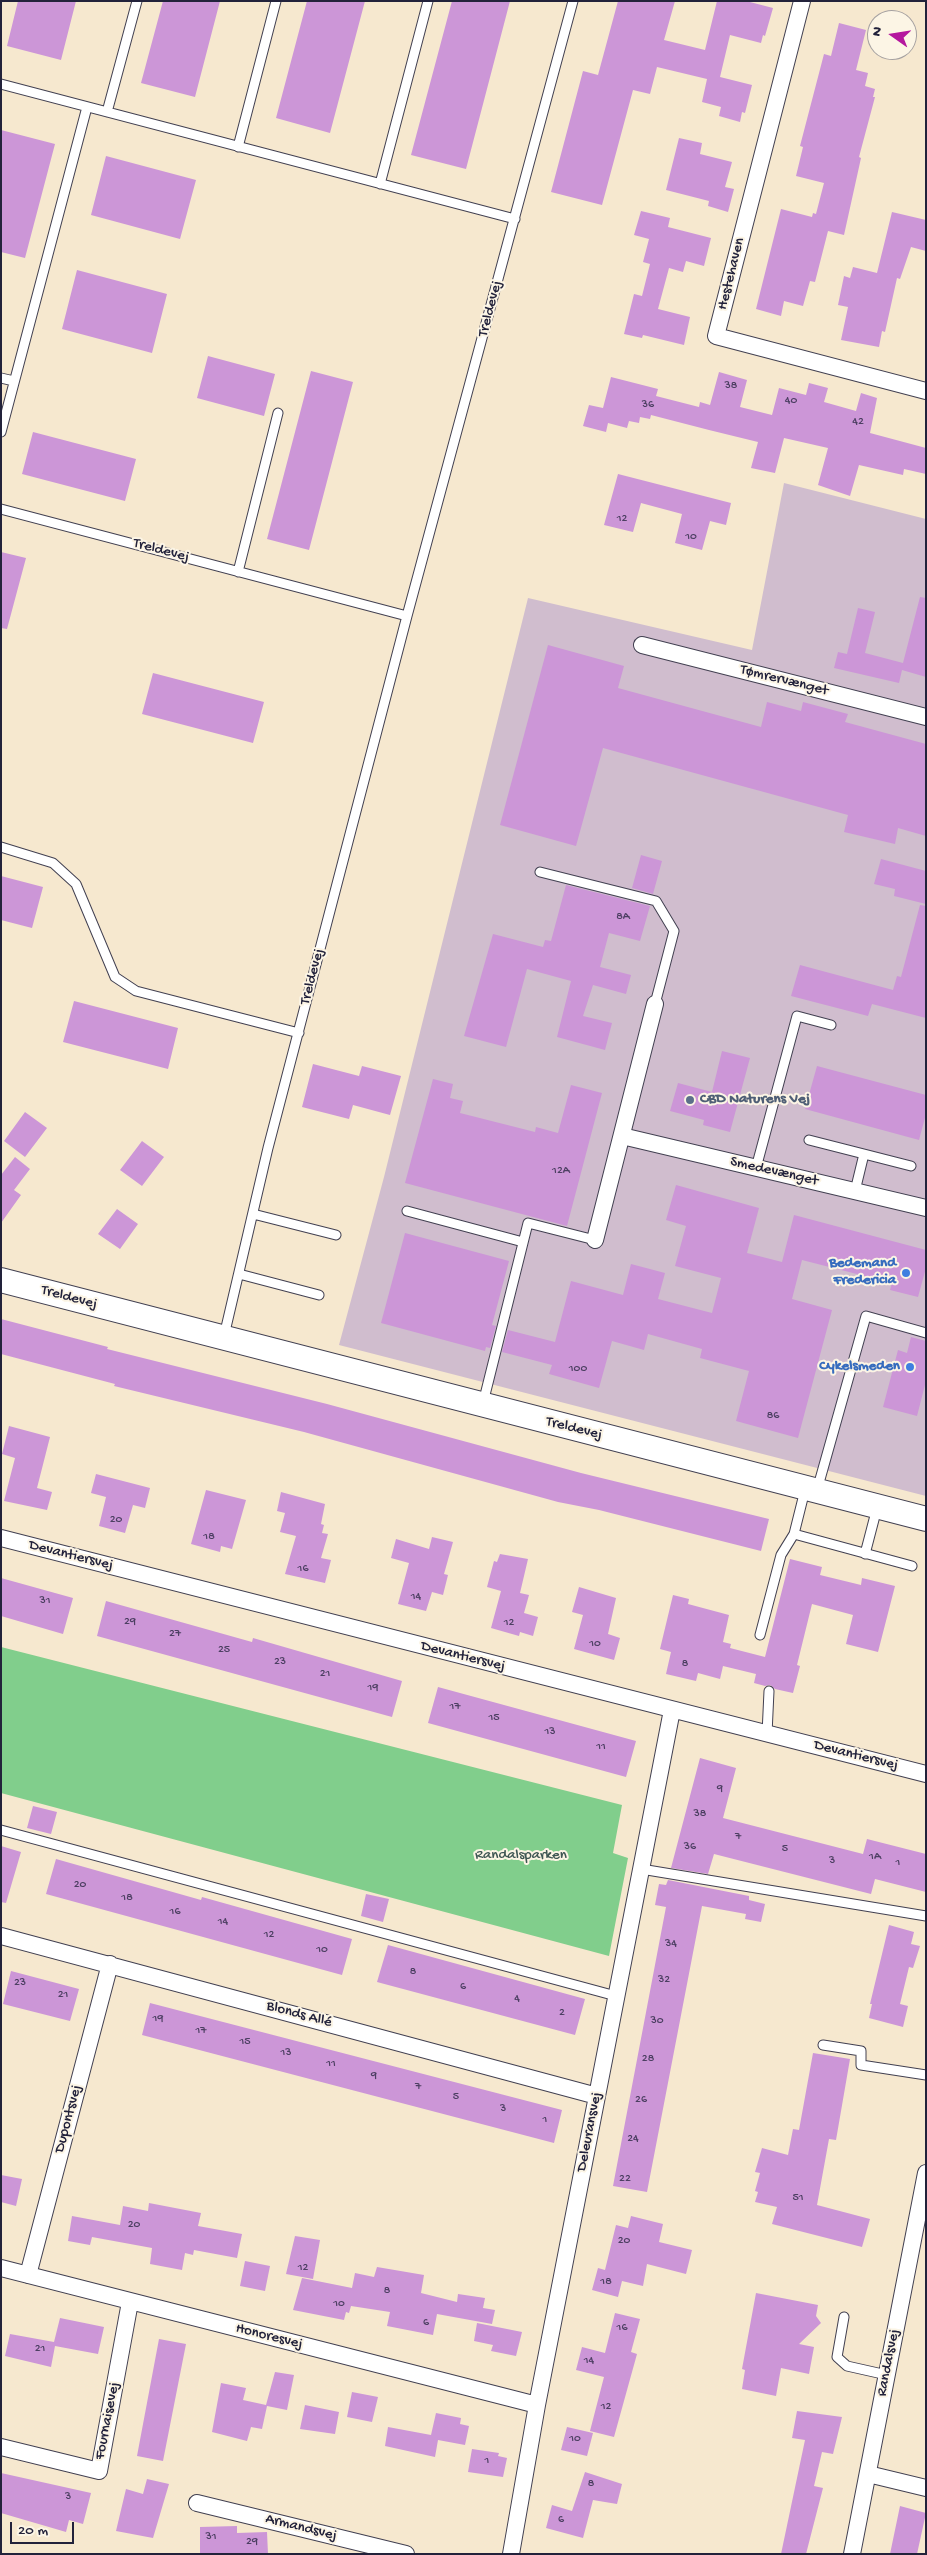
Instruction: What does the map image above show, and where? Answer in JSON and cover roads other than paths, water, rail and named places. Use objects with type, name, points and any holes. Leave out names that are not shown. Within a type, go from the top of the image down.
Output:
[{"type":"street","name":"Hestehaven","points":[[802,1],[716,336],[926,390]]},
{"type":"street","name":"Tømrervænget","points":[[642,645],[926,717]]},
{"type":"street","points":[[596,1240],[655,1004]]},
{"type":"street","name":"Smedevænget","points":[[622,1136],[926,1208]]},
{"type":"street","name":"Treldevej","points":[[1,1280],[482,1406],[926,1518]]},
{"type":"street","name":"Devantiersvej","points":[[1,1538],[926,1774]]},
{"type":"street","name":"Deleuransvej","points":[[511,2554],[537,2406],[672,1710]]},
{"type":"street","name":"Blonds Allé","points":[[1,1936],[597,2096]]},
{"type":"street","name":"Dupontsvej","points":[[28,2275],[110,1964]]},
{"type":"street","name":"Randalsvej","points":[[852,2554],[926,2173]]},
{"type":"street","name":"Honoresvej","points":[[1,2268],[537,2406]]},
{"type":"street","name":"Fournaisevej","points":[[1,2447],[99,2471],[130,2302]]},
{"type":"street","points":[[868,2474],[926,2488]]},
{"type":"street","name":"Armandsvej","points":[[197,2503],[406,2554]]},
{"type":"lane","points":[[107,112],[137,1]]},
{"type":"lane","points":[[238,147],[276,1]]},
{"type":"lane","points":[[380,184],[428,1]]},
{"type":"lane","name":"Treldevej","points":[[223,1338],[299,1033],[407,616],[572,1]]},
{"type":"lane","points":[[1,84],[515,219]]},
{"type":"lane","points":[[1,432],[86,107]]},
{"type":"lane","points":[[1,378],[14,381]]},
{"type":"lane","points":[[238,572],[278,413]]},
{"type":"lane","name":"Treldevej","points":[[1,509],[407,616]]},
{"type":"lane","points":[[1,847],[53,863],[76,884],[104,945],[115,977],[136,991],[299,1033]]},
{"type":"lane","points":[[540,872],[656,901],[674,931],[655,1004]]},
{"type":"lane","points":[[756,1168],[797,1016],[831,1025]]},
{"type":"lane","points":[[809,1140],[911,1166]]},
{"type":"lane","points":[[855,1191],[864,1154]]},
{"type":"lane","points":[[407,1211],[523,1242]]},
{"type":"lane","points":[[253,1214],[336,1235]]},
{"type":"lane","points":[[482,1406],[528,1223],[596,1240]]},
{"type":"lane","points":[[239,1274],[319,1295]]},
{"type":"lane","points":[[760,1635],[780,1555],[794,1534],[811,1488],[866,1316],[926,1333]]},
{"type":"lane","points":[[865,1554],[878,1506]]},
{"type":"lane","points":[[794,1534],[912,1566]]},
{"type":"lane","points":[[767,1734],[769,1691]]},
{"type":"lane","points":[[1,1830],[616,1996]]},
{"type":"lane","points":[[641,1869],[926,1916]]},
{"type":"lane","points":[[823,2045],[862,2051],[861,2065],[926,2075]]},
{"type":"lane","points":[[844,2317],[836,2357],[847,2366],[887,2375]]},
{"type":"place","name":"CBD Naturens Vej","points":[[690,1100]]},
{"type":"place","name":"Bedemand Fredericia","points":[[906,1273]]},
{"type":"place","name":"Cykelsmeden","points":[[910,1367]]},
{"type":"park label","name":"Randalsparken","points":[[521,1856]]}]
